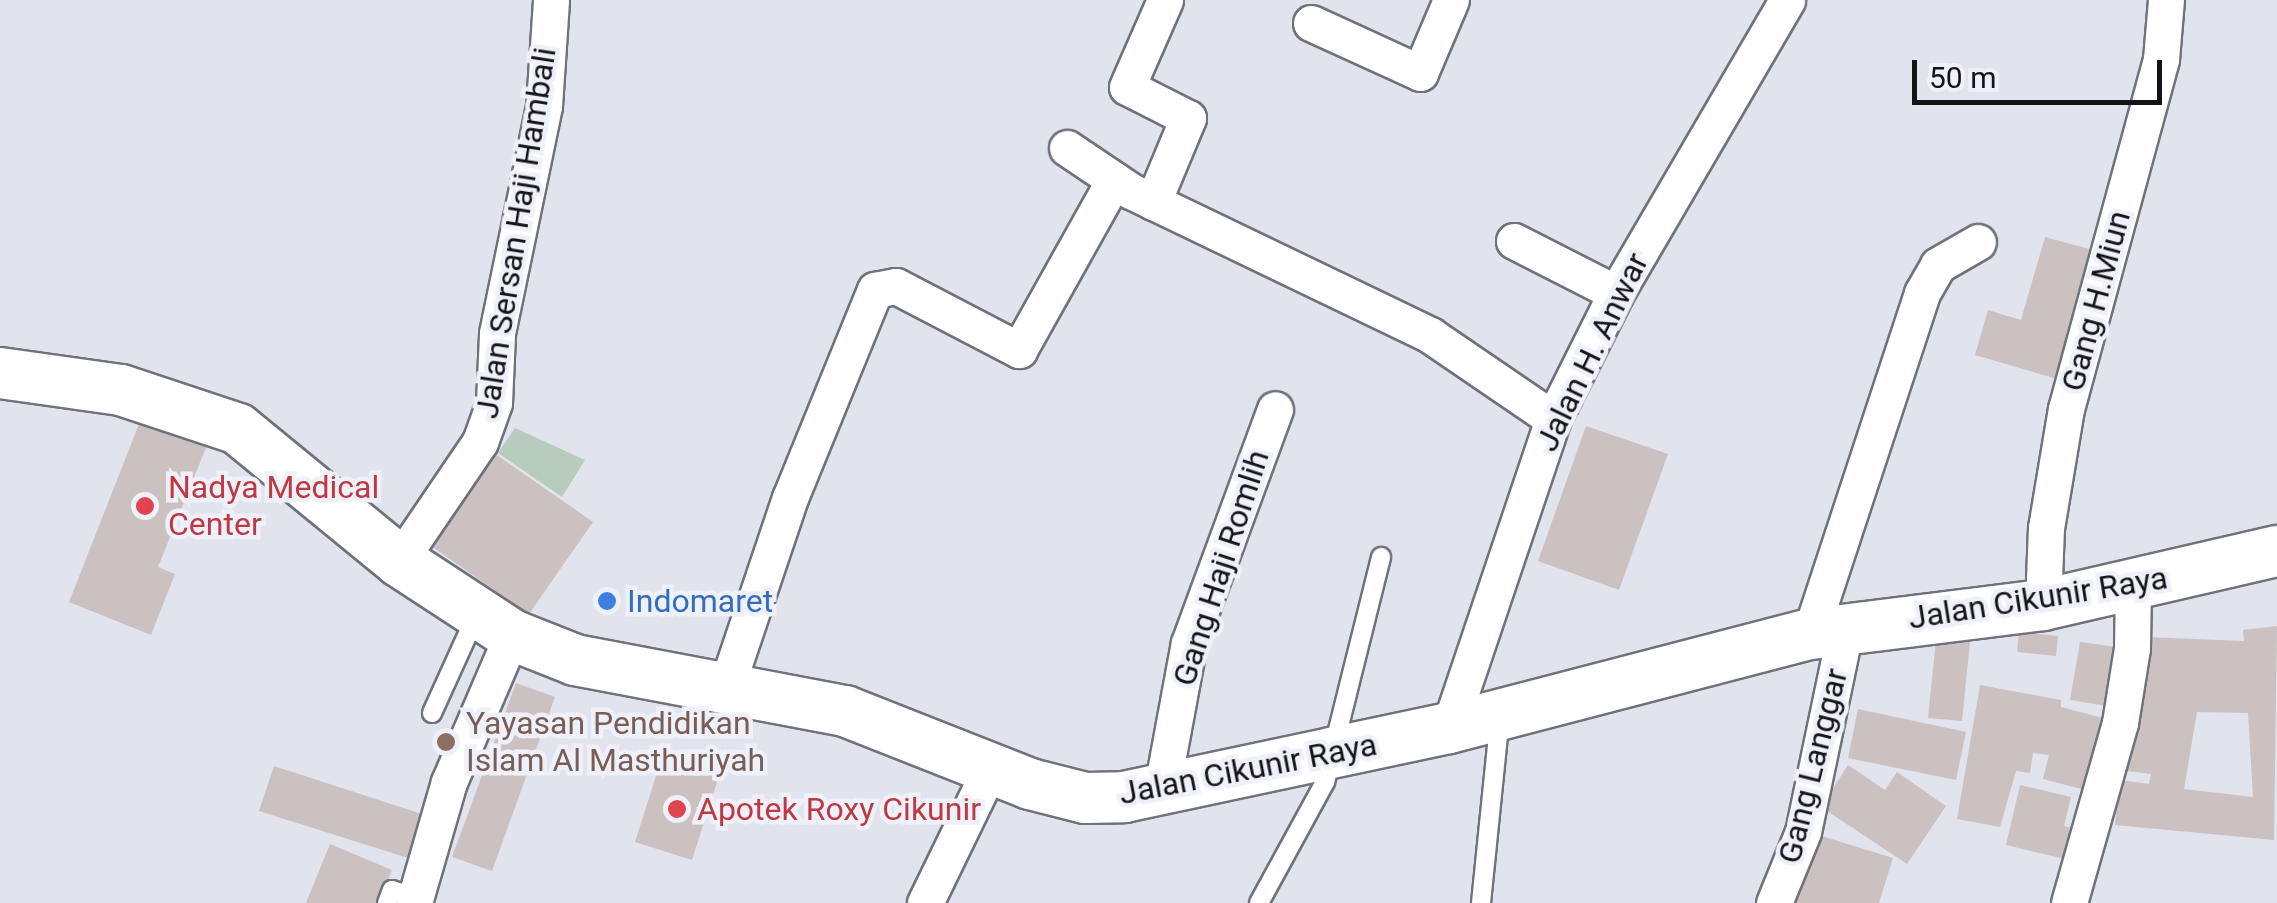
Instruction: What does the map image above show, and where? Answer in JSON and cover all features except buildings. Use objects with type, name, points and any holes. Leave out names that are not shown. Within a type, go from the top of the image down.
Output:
[{"type":"street","name":"Jalan Sersan Haji Hambali","points":[[399,560],[480,442],[494,403],[497,333],[544,106],[552,0]]},
{"type":"street","points":[[1153,202],[1188,118],[1127,87],[1164,0]]},
{"type":"street","points":[[1311,22],[1420,72],[1452,0]]},
{"type":"street","name":"Jalan H. Anwar","points":[[1450,728],[1553,418],[1616,293],[1787,0]]},
{"type":"street","name":"Gang H.Miun","points":[[2044,604],[2046,528],[2066,409],[2161,60],[2166,0]]},
{"type":"street","points":[[1067,148],[1153,202],[1430,335],[1553,418]]},
{"type":"street","points":[[728,685],[790,498],[874,290],[896,286],[1020,350],[1114,180]]},
{"type":"street","points":[[1514,241],[1616,293]]},
{"type":"street","name":"Gang Langgar","points":[[1774,903],[1803,832],[1828,630],[1922,293],[1938,265],[1978,242]]},
{"type":"street","name":"Jalan Cikunir Raya","points":[[0,373],[121,390],[238,429],[399,560],[495,624],[574,660],[728,685],[845,711],[991,768],[1085,798],[1162,788],[1450,728],[1828,630],[2044,604],[2277,551]]},
{"type":"street","name":"Gang Haji Romlih","points":[[1162,788],[1190,643],[1275,409]]},
{"type":"street","points":[[2068,903],[2120,723],[2132,648],[2133,586]]},
{"type":"street","points":[[405,901],[449,782],[495,624]]},
{"type":"street","points":[[925,903],[991,768]]},
{"type":"lane","points":[[1258,903],[1314,806],[1334,754],[1381,558]]},
{"type":"lane","points":[[432,713],[495,624]]},
{"type":"lane","points":[[1480,903],[1500,716]]},
{"type":"green space","points":[[515,428],[585,460],[562,497],[498,453]]},
{"type":"place","name":"Nadya Medical Center","points":[[145,506]]},
{"type":"place","name":"Indomaret","points":[[607,601]]},
{"type":"place","name":"Yayasan Pendidikan Islam Al Masthuriyah","points":[[446,742]]},
{"type":"place","name":"Apotek Roxy Cikunir","points":[[677,809]]}]
